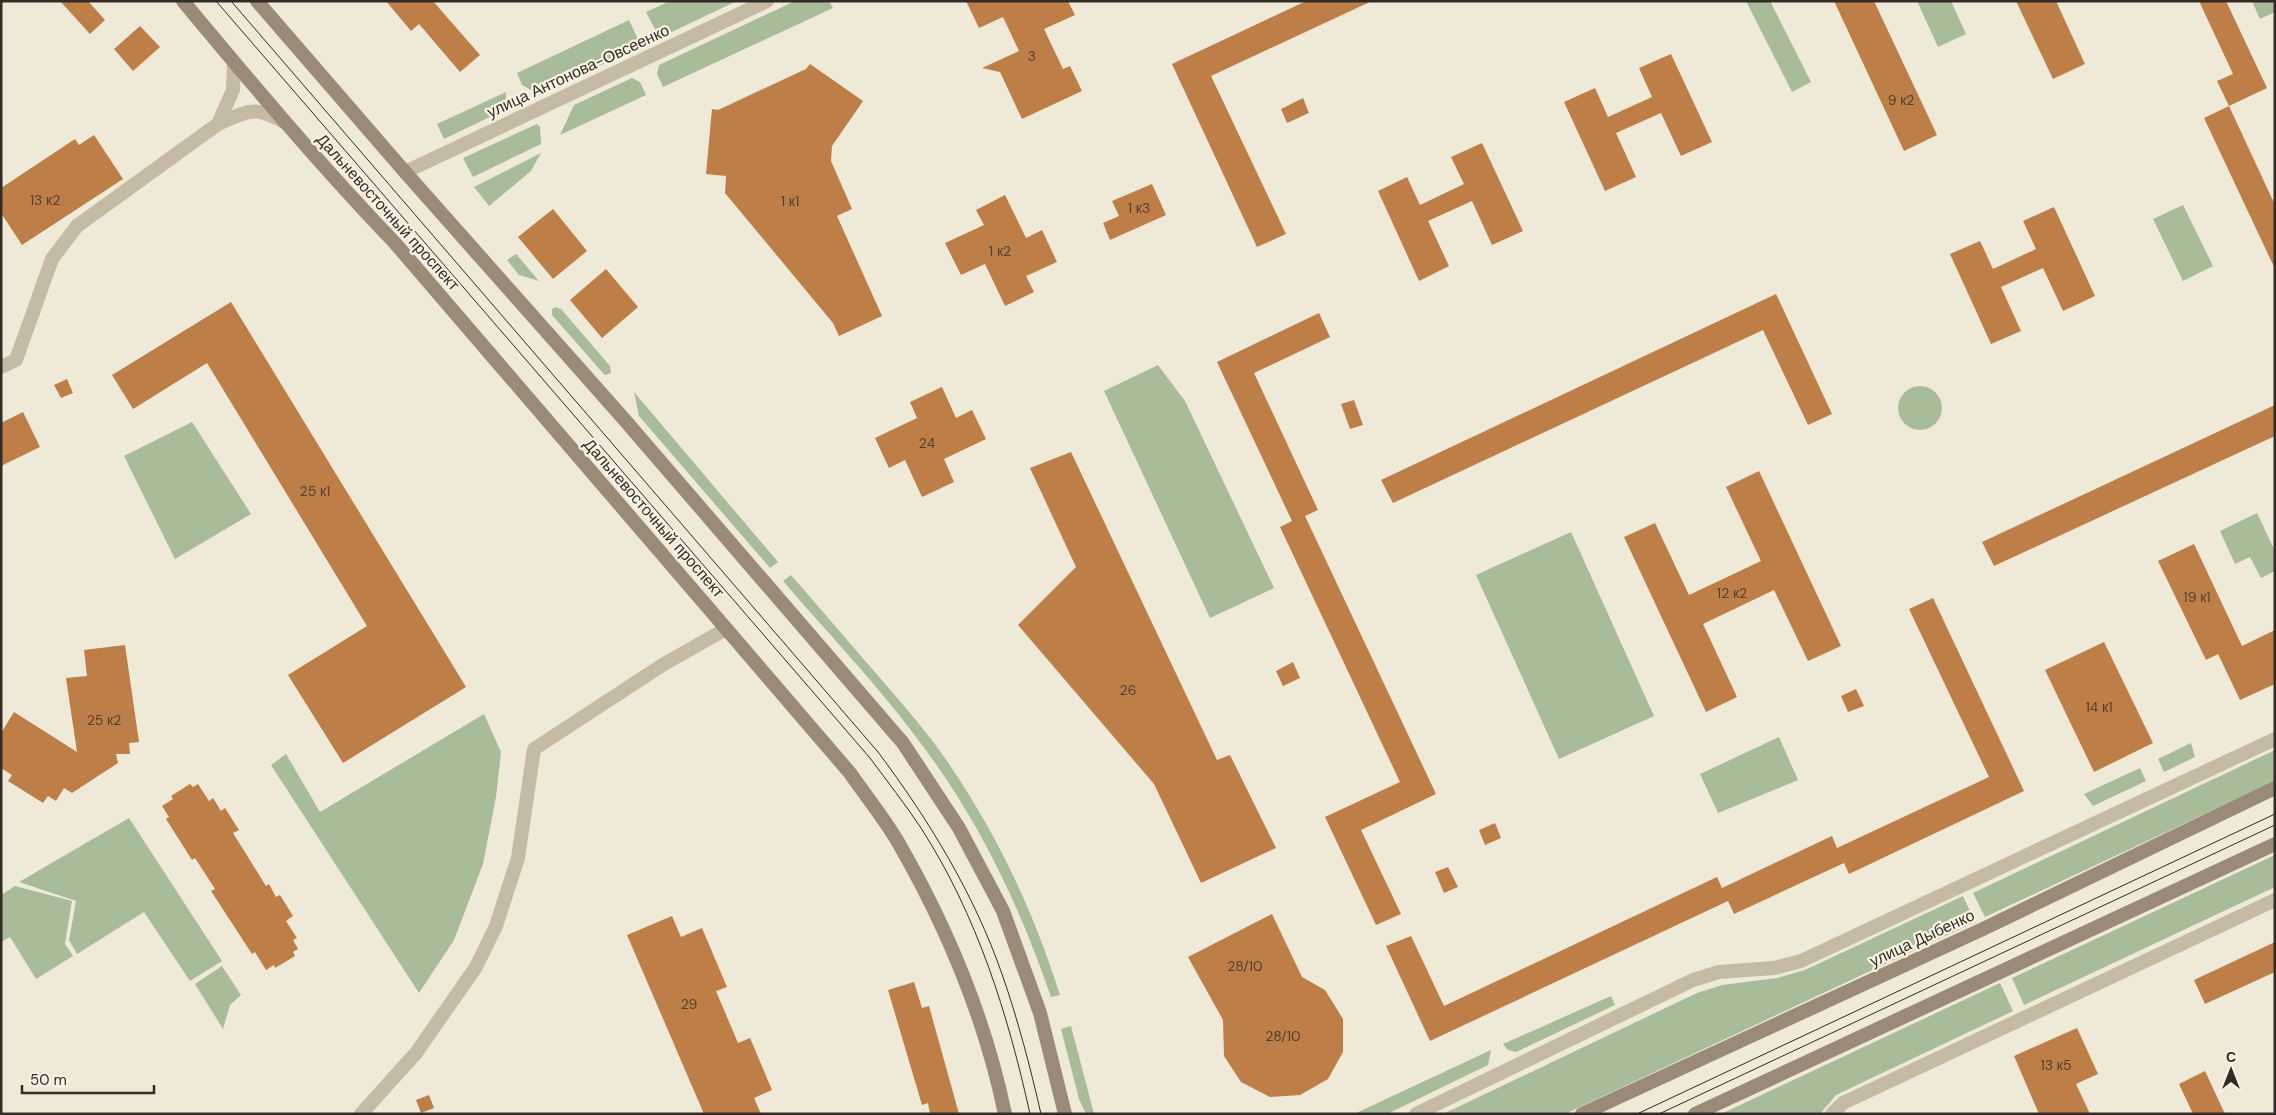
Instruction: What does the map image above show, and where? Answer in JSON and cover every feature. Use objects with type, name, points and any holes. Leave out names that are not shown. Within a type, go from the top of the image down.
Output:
[{"type":"main road","name":"Дальневосточный проспект","points":[[183,1],[285,122],[352,198],[395,243],[850,773],[897,841],[940,922],[967,982],[1005,1114]]},
{"type":"main road","points":[[257,1],[405,172],[623,418],[903,743],[959,828],[1003,911],[1040,1013],[1065,1114]]},
{"type":"main road","name":"улица Дыбенко","points":[[1582,1114],[1983,929],[2275,788]]},
{"type":"main road","points":[[1695,1114],[2275,844]]},
{"type":"street","name":"улица Антонова-Овсеенко","points":[[405,172],[766,1]]},
{"type":"street","points":[[218,124],[233,90],[234,62]]},
{"type":"street","points":[[1,367],[16,360],[52,259],[77,226],[218,124],[240,114],[265,111],[285,122]]},
{"type":"street","points":[[361,1114],[410,1061],[476,967],[496,926],[518,858],[534,749],[680,654],[726,628]]},
{"type":"street","points":[[1416,1114],[1693,980],[1719,972],[1774,968],[1802,961],[2275,739]]},
{"type":"street","points":[[1832,1114],[1843,1103],[2275,900]]},
{"type":"green space","points":[[670,1],[737,1],[663,36],[657,33],[646,12]]},
{"type":"green space","points":[[795,1],[829,1],[833,8],[663,87],[657,74],[659,65]]},
{"type":"green space","points":[[1746,1],[1770,1],[1811,82],[1792,92]]},
{"type":"green space","points":[[1917,1],[1951,1],[1966,34],[1938,47]]},
{"type":"green space","points":[[2252,1],[2275,1],[2275,12],[2260,19]]},
{"type":"green space","points":[[629,20],[639,41],[638,48],[538,94],[522,85],[517,73]]},
{"type":"green space","points":[[632,78],[640,82],[646,95],[560,135],[574,105]]},
{"type":"green space","points":[[506,92],[506,100],[500,112],[444,139],[437,124]]},
{"type":"green space","points":[[537,124],[540,127],[541,144],[473,177],[463,158]]},
{"type":"green space","points":[[541,153],[531,171],[489,206],[474,187]]},
{"type":"green space","points":[[2183,205],[2213,266],[2183,281],[2153,219]]},
{"type":"green space","points":[[516,254],[539,281],[519,275],[507,260]]},
{"type":"green space","points":[[555,307],[561,309],[610,366],[611,373],[605,375],[552,315],[552,309]]},
{"type":"green space","points":[[1158,365],[1185,401],[1274,588],[1210,618],[1104,391]]},
{"type":"green space","points":[[1920,386],[1932,390],[1938,396],[1942,408],[1938,420],[1932,426],[1920,430],[1908,426],[1902,420],[1898,408],[1902,396],[1908,390]]},
{"type":"green space","points":[[634,392],[778,562],[770,568],[639,416]]},
{"type":"green space","points":[[192,422],[251,514],[175,559],[124,456]]},
{"type":"green space","points":[[2257,513],[2275,551],[2275,571],[2261,578],[2250,557],[2235,564],[2220,531]]},
{"type":"green space","points":[[1571,532],[1654,716],[1559,759],[1476,575]]},
{"type":"green space","points":[[791,575],[917,721],[943,755],[968,794],[985,821],[1014,877],[1039,935],[1060,995],[1051,997],[1009,893],[976,827],[956,795],[936,764],[898,713],[783,581]]},
{"type":"green space","points":[[484,714],[501,752],[496,797],[483,864],[454,940],[419,993],[271,765],[286,754],[320,812]]},
{"type":"green space","points":[[1779,737],[1798,780],[1718,813],[1700,774]]},
{"type":"green space","points":[[2191,743],[2195,757],[2164,772],[2158,759]]},
{"type":"green space","points":[[2275,750],[2275,781],[1985,917],[1973,893]]},
{"type":"green space","points":[[2140,768],[2146,781],[2093,806],[2084,794]]},
{"type":"green space","points":[[129,818],[222,961],[190,981],[144,912],[77,954],[69,940],[76,901],[19,882]]},
{"type":"green space","points":[[2275,855],[2275,887],[2024,1005],[2012,978]]},
{"type":"green space","points":[[15,886],[72,901],[65,944],[73,956],[36,979],[10,937],[1,942],[1,895]]},
{"type":"green space","points":[[1963,896],[1975,922],[1565,1114],[1443,1114],[1697,993],[1722,985],[1777,978],[1805,970]]},
{"type":"green space","points":[[222,966],[241,995],[230,1005],[223,1029],[195,984]]},
{"type":"green space","points":[[2000,983],[2013,1011],[1836,1095],[1820,1114],[1721,1114]]},
{"type":"green space","points":[[1611,996],[1615,1005],[1516,1052],[1508,1050],[1503,1044]]},
{"type":"green space","points":[[1071,1026],[1094,1114],[1086,1114],[1079,1099],[1061,1029]]},
{"type":"green space","points":[[1491,1050],[1488,1065],[1387,1114],[1354,1114]]},
{"type":"building","points":[[60,1],[88,1],[105,20],[90,34]]},
{"type":"building","points":[[386,1],[433,1],[480,55],[460,72],[419,24],[411,31]]},
{"type":"building","points":[[966,1],[1068,1],[1075,15],[1044,29],[1063,69],[1070,66],[1082,91],[1022,119],[1000,72],[982,68],[1019,51],[1003,17],[979,28]]},
{"type":"building","points":[[1306,1],[1372,1],[1211,76],[1286,234],[1257,247],[1172,64]]},
{"type":"building","points":[[1834,1],[1874,1],[1937,135],[1904,151]]},
{"type":"building","points":[[2016,1],[2056,1],[2085,64],[2053,79]]},
{"type":"building","points":[[2199,1],[2226,1],[2267,88],[2229,106],[2217,81],[2233,74]]},
{"type":"building","points":[[140,26],[160,47],[133,71],[114,49]]},
{"type":"building","points":[[1671,54],[1712,142],[1681,156],[1661,113],[1616,133],[1636,177],[1605,191],[1564,102],[1595,88],[1608,117],[1652,97],[1639,68]]},
{"type":"building","points":[[810,64],[863,101],[832,146],[831,161],[852,209],[837,216],[882,316],[839,336],[833,323],[725,193],[726,176],[706,174],[712,109],[718,110],[806,69]]},
{"type":"building","points":[[1303,98],[1309,113],[1287,123],[1281,109]]},
{"type":"building","points":[[2229,106],[2275,205],[2275,269],[2204,118]]},
{"type":"building","points":[[94,135],[123,179],[22,245],[1,213],[1,188],[75,139],[79,145]]},
{"type":"building","points":[[1482,143],[1523,231],[1492,245],[1472,201],[1428,221],[1449,266],[1419,281],[1378,191],[1407,177],[1420,205],[1464,184],[1451,157]]},
{"type":"building","points":[[1152,184],[1166,215],[1110,240],[1103,223],[1119,216],[1112,201]]},
{"type":"building","points":[[1005,195],[1026,238],[1042,230],[1057,262],[1026,276],[1034,292],[1005,306],[985,264],[961,275],[945,243],[984,225],[976,210]]},
{"type":"building","points":[[2054,207],[2095,296],[2063,311],[2043,268],[2001,287],[2021,331],[1991,344],[1950,254],[1980,241],[1993,269],[2036,249],[2023,221]]},
{"type":"building","points":[[553,209],[587,251],[553,279],[518,237]]},
{"type":"building","points":[[606,269],[638,307],[602,338],[570,300]]},
{"type":"building","points":[[1776,294],[1832,414],[1808,425],[1763,330],[1393,503],[1381,480]]},
{"type":"building","points":[[231,302],[466,687],[343,763],[288,675],[367,626],[207,363],[133,409],[112,375]]},
{"type":"building","points":[[1319,313],[1330,337],[1254,373],[1318,510],[1305,516],[1436,794],[1361,830],[1401,914],[1376,925],[1325,817],[1400,782],[1280,527],[1292,521],[1217,362]]},
{"type":"building","points":[[67,379],[73,393],[61,398],[54,385]]},
{"type":"building","points":[[942,387],[956,418],[972,410],[986,439],[944,459],[954,482],[922,497],[905,460],[889,468],[875,438],[917,418],[910,402]]},
{"type":"building","points":[[1354,400],[1363,425],[1350,429],[1341,404]]},
{"type":"building","points":[[2275,405],[2275,436],[1994,566],[1982,542]]},
{"type":"building","points":[[23,412],[40,447],[1,466],[1,423]]},
{"type":"building","points":[[1071,452],[1217,760],[1230,755],[1276,848],[1201,883],[1154,784],[1018,625],[1076,567],[1030,468]]},
{"type":"building","points":[[1759,471],[1841,646],[1808,661],[1774,590],[1703,624],[1737,697],[1706,712],[1624,537],[1655,523],[1689,595],[1761,561],[1726,487]]},
{"type":"building","points":[[2194,544],[2242,646],[2275,630],[2275,684],[2240,700],[2218,654],[2206,660],[2158,561]]},
{"type":"building","points":[[1933,598],[2024,791],[1849,874],[1844,863],[1734,914],[1728,901],[1430,1041],[1386,946],[1411,936],[1444,1006],[1717,877],[1722,888],[1832,836],[1837,848],[1989,777],[1909,609]]},
{"type":"building","points":[[2104,642],[2153,743],[2094,772],[2045,670]]},
{"type":"building","points":[[125,645],[139,742],[129,743],[130,754],[116,754],[118,763],[72,793],[64,788],[56,801],[48,796],[43,803],[8,781],[12,775],[1,768],[1,733],[14,712],[77,752],[66,678],[87,676],[84,650]]},
{"type":"building","points":[[1293,662],[1300,678],[1283,686],[1276,671]]},
{"type":"building","points":[[1856,689],[1864,706],[1848,712],[1841,696]]},
{"type":"building","points":[[190,784],[193,787],[198,784],[209,801],[213,798],[221,811],[225,808],[239,830],[233,833],[266,886],[269,884],[276,897],[280,895],[293,916],[286,921],[297,938],[293,940],[298,949],[293,952],[295,956],[275,968],[274,965],[266,970],[255,952],[252,954],[211,891],[215,889],[195,858],[192,860],[166,819],[169,817],[162,806],[173,799],[171,796]]},
{"type":"building","points":[[1495,823],[1501,838],[1485,845],[1479,830]]},
{"type":"building","points":[[1448,867],[1458,887],[1444,893],[1435,872]]},
{"type":"building","points":[[1272,914],[1302,977],[1325,990],[1343,1019],[1343,1052],[1328,1079],[1300,1095],[1270,1097],[1241,1082],[1224,1056],[1223,1020],[1188,957]]},
{"type":"building","points":[[672,916],[681,937],[702,928],[727,987],[716,991],[738,1043],[750,1038],[772,1090],[754,1098],[761,1114],[704,1114],[627,935]]},
{"type":"building","points":[[2275,942],[2275,972],[2205,1004],[2194,980]]},
{"type":"building","points":[[914,982],[922,1008],[929,1006],[959,1114],[930,1114],[928,1103],[922,1105],[888,990]]},
{"type":"building","points":[[2077,1028],[2098,1074],[2076,1084],[2090,1114],[2039,1114],[2014,1056]]},
{"type":"building","points":[[2205,1071],[2225,1114],[2193,1114],[2179,1084]]},
{"type":"building","points":[[429,1095],[434,1108],[421,1113],[416,1100]]},
{"type":"tram line","points":[[216,1],[870,758],[902,801],[941,861],[959,895],[974,930],[1012,1039],[1030,1114]]},
{"type":"tram line","points":[[231,1],[878,752],[897,778],[949,859],[991,944],[1018,1026],[1041,1114]]},
{"type":"tram line","points":[[1637,1114],[2275,814]]},
{"type":"tram line","points":[[1659,1114],[2275,825]]}]
